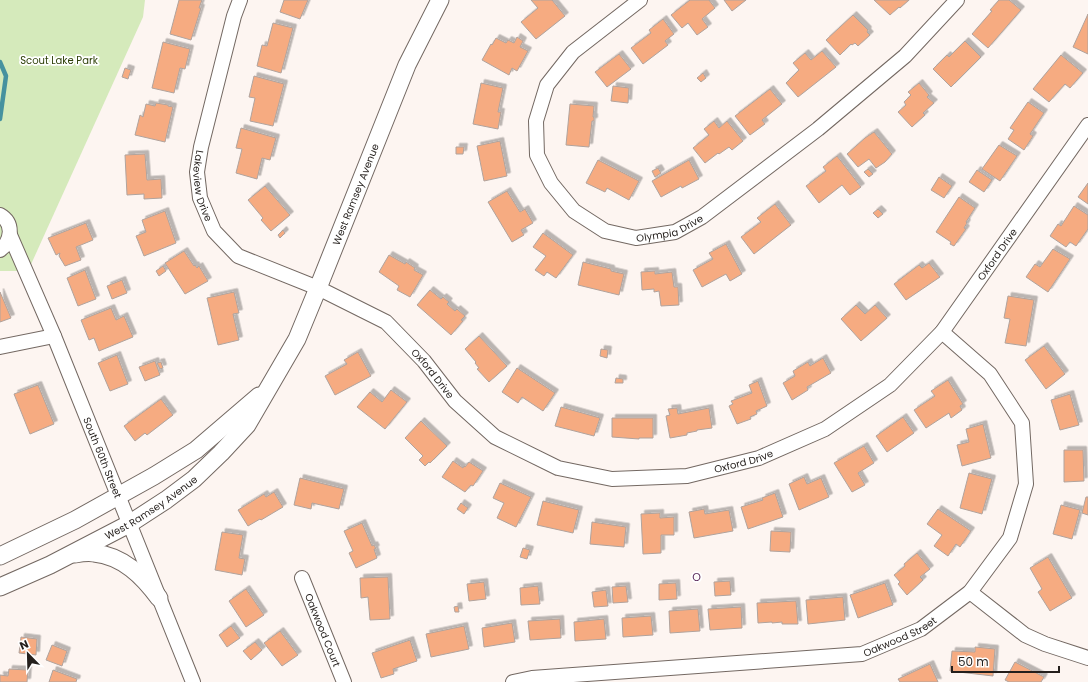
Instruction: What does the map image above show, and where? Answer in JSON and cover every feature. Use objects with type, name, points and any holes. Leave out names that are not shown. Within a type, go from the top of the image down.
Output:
[{"type":"street","name":"Lakeview Drive","points":[[240,0],[234,16],[201,147],[197,172],[200,198],[214,231],[238,256],[318,288]]},
{"type":"street","name":"West Ramsey Avenue","points":[[0,587],[71,554],[129,524],[166,500],[194,478],[221,453],[247,425],[296,339],[318,288],[407,65],[440,0]]},
{"type":"street","name":"Olympia Drive","points":[[640,0],[573,52],[547,84],[536,120],[537,155],[551,183],[574,212],[605,231],[636,238],[675,232],[702,217],[818,129],[906,56],[957,0]]},
{"type":"street","name":"Oxford Drive","points":[[318,288],[386,322],[424,361],[454,401],[495,436],[558,468],[612,479],[688,476],[759,458],[825,429],[890,385],[942,332],[1088,125]]},
{"type":"street","name":"South 60th Street","points":[[0,215],[7,221],[10,228],[10,235],[54,336],[193,682]]},
{"type":"street","points":[[0,250],[8,241],[10,235]]},
{"type":"street","name":"Oakwood Street","points":[[513,682],[532,678],[862,654],[921,629],[970,592],[1010,538],[1026,484],[1022,422],[990,374],[942,332]]},
{"type":"street","points":[[0,347],[54,336]]},
{"type":"street","name":"West Ramsey Avenue","points":[[0,556],[75,520],[154,476],[196,450],[269,387]]},
{"type":"street","points":[[71,554],[93,553],[105,555],[129,566],[146,581],[159,598]]},
{"type":"street","name":"Oakwood Court","points":[[302,578],[344,682]]},
{"type":"street","points":[[970,592],[1025,635],[1045,644],[1088,658]]},
{"type":"green space","name":"Scout Lake Park","points":[[0,0],[145,0],[143,17],[28,271],[0,271]]},
{"type":"building","points":[[179,0],[202,0],[191,40],[170,34]]},
{"type":"building","points":[[284,0],[308,0],[300,19],[280,12]]},
{"type":"building","points":[[531,0],[552,0],[565,16],[536,39],[521,22],[538,8]]},
{"type":"building","points":[[690,0],[709,0],[715,8],[702,19],[708,27],[697,35],[688,23],[682,28],[671,15]]},
{"type":"building","points":[[724,0],[746,0],[732,11]]},
{"type":"building","points":[[874,0],[909,0],[890,15]]},
{"type":"building","points":[[999,0],[1009,0],[1021,10],[988,48],[972,34],[992,11],[990,10]]},
{"type":"building","points":[[1088,14],[1088,54],[1073,47]]},
{"type":"building","points":[[853,15],[868,30],[867,32],[870,35],[858,46],[855,43],[852,45],[851,44],[840,55],[826,40]]},
{"type":"building","points":[[663,19],[674,34],[665,41],[668,45],[643,64],[631,48],[651,33],[649,30]]},
{"type":"building","points":[[273,23],[293,28],[281,73],[257,66],[262,45],[267,46]]},
{"type":"building","points":[[517,37],[523,41],[520,47],[528,51],[517,71],[512,68],[509,75],[482,60],[496,38],[506,43],[508,40],[514,43]]},
{"type":"building","points":[[965,41],[981,57],[951,87],[933,69],[947,55],[949,57]]},
{"type":"building","points":[[163,42],[190,49],[185,69],[180,68],[174,93],[152,88]]},
{"type":"building","points":[[822,51],[836,67],[798,97],[786,83],[799,70],[793,63],[805,53],[811,60]]},
{"type":"building","points":[[619,54],[631,69],[607,87],[595,72]]},
{"type":"building","points":[[1061,55],[1083,73],[1070,88],[1065,84],[1049,102],[1033,89]]},
{"type":"building","points":[[125,68],[131,70],[128,79],[122,77]]},
{"type":"building","points":[[703,73],[706,78],[701,82],[697,78]]},
{"type":"building","points":[[254,76],[284,84],[273,126],[250,121],[255,98],[249,97]]},
{"type":"building","points":[[481,83],[503,88],[498,112],[501,112],[498,129],[473,124]]},
{"type":"building","points":[[919,83],[929,95],[927,97],[934,103],[923,113],[925,115],[912,127],[898,112],[906,105],[904,102],[911,95],[908,92]]},
{"type":"building","points":[[613,86],[629,88],[628,103],[611,101]]},
{"type":"building","points":[[770,89],[782,104],[762,120],[765,124],[750,135],[735,116]]},
{"type":"building","points":[[1028,102],[1044,113],[1030,134],[1033,136],[1024,150],[1008,139],[1014,130],[1010,128]]},
{"type":"building","points":[[156,103],[173,107],[165,142],[135,135],[140,115],[143,117],[146,104],[155,106]]},
{"type":"building","points":[[570,104],[594,106],[594,121],[592,121],[589,147],[566,145]]},
{"type":"building","points":[[714,121],[719,128],[727,121],[743,141],[732,150],[729,147],[705,163],[693,148],[709,135],[704,129]]},
{"type":"building","points":[[241,128],[276,138],[270,160],[262,158],[257,179],[236,173],[242,149],[236,148]]},
{"type":"building","points":[[874,132],[892,154],[885,162],[876,168],[869,159],[858,167],[847,154]]},
{"type":"building","points":[[500,141],[507,176],[484,181],[477,146]]},
{"type":"building","points":[[999,145],[1017,156],[1000,181],[982,169]]},
{"type":"building","points":[[456,147],[464,147],[463,154],[456,154]]},
{"type":"building","points":[[145,154],[147,180],[161,179],[162,198],[144,199],[144,194],[127,195],[125,155]]},
{"type":"building","points":[[837,156],[861,187],[850,195],[842,185],[819,203],[806,186],[826,171],[823,167]]},
{"type":"building","points":[[598,160],[639,181],[629,200],[607,188],[605,192],[586,183]]},
{"type":"building","points":[[689,160],[699,179],[682,188],[681,186],[661,197],[652,181]]},
{"type":"building","points":[[658,168],[661,173],[655,177],[652,171]]},
{"type":"building","points":[[868,169],[873,174],[869,177],[864,172]]},
{"type":"building","points":[[977,170],[992,180],[984,192],[969,182]]},
{"type":"building","points":[[939,177],[952,186],[944,198],[931,190]]},
{"type":"building","points":[[1088,183],[1088,204],[1078,197]]},
{"type":"building","points":[[265,186],[290,215],[271,231],[261,220],[263,218],[248,200]]},
{"type":"building","points":[[507,191],[520,212],[525,209],[533,223],[521,230],[524,235],[512,242],[488,202]]},
{"type":"building","points":[[959,197],[975,208],[966,222],[967,223],[964,228],[966,229],[954,246],[950,244],[951,242],[936,232]]},
{"type":"building","points":[[775,204],[791,225],[754,254],[741,237],[761,222],[757,218]]},
{"type":"building","points":[[1074,206],[1088,215],[1088,229],[1076,246],[1070,242],[1066,247],[1050,236],[1058,224],[1061,226]]},
{"type":"building","points":[[878,209],[883,214],[878,218],[873,213]]},
{"type":"building","points":[[165,211],[176,243],[144,256],[136,236],[146,232],[142,220]]},
{"type":"building","points":[[86,223],[93,240],[76,247],[81,260],[65,266],[59,256],[60,253],[56,255],[48,238]]},
{"type":"building","points":[[283,230],[285,233],[280,238],[278,235]]},
{"type":"building","points":[[543,233],[573,255],[556,278],[547,272],[544,276],[535,270],[546,256],[533,247]]},
{"type":"building","points":[[726,244],[742,274],[730,281],[726,274],[702,287],[693,270],[713,259],[709,253]]},
{"type":"building","points":[[1053,249],[1070,259],[1048,292],[1026,277],[1035,264],[1040,267]]},
{"type":"building","points":[[184,251],[194,266],[195,265],[197,268],[199,266],[208,281],[185,294],[165,263]]},
{"type":"building","points":[[389,255],[405,264],[406,262],[415,268],[414,270],[423,275],[410,297],[397,290],[399,286],[379,272]]},
{"type":"building","points":[[583,262],[624,274],[619,295],[578,285]]},
{"type":"building","points":[[929,263],[940,277],[906,300],[894,284],[919,265],[922,268]]},
{"type":"building","points":[[163,266],[166,271],[159,276],[156,271]]},
{"type":"building","points":[[85,270],[96,299],[78,306],[67,278]]},
{"type":"building","points":[[655,271],[655,274],[672,272],[674,287],[678,287],[679,305],[661,306],[659,291],[654,292],[654,289],[642,290],[641,272]]},
{"type":"building","points":[[122,280],[127,293],[112,299],[107,286]]},
{"type":"building","points":[[430,290],[441,299],[443,297],[449,302],[447,304],[455,311],[457,309],[465,316],[461,320],[463,321],[451,335],[417,305]]},
{"type":"building","points":[[0,292],[11,318],[0,322]]},
{"type":"building","points":[[234,292],[239,313],[233,314],[239,340],[218,345],[207,298]]},
{"type":"building","points":[[1008,296],[1034,300],[1026,346],[1005,343],[1010,319],[1004,318]]},
{"type":"building","points":[[856,305],[865,314],[875,305],[887,318],[861,341],[841,319]]},
{"type":"building","points":[[111,308],[116,320],[124,316],[133,337],[99,351],[94,338],[89,340],[81,320]]},
{"type":"building","points":[[479,336],[507,366],[489,382],[477,369],[479,368],[475,363],[476,362],[465,349]]},
{"type":"building","points":[[1044,346],[1065,374],[1046,389],[1025,360]]},
{"type":"building","points":[[601,349],[608,350],[607,358],[600,356]]},
{"type":"building","points":[[358,352],[371,376],[335,395],[325,376],[347,364],[344,360]]},
{"type":"building","points":[[117,355],[128,384],[110,391],[98,363]]},
{"type":"building","points":[[823,358],[831,373],[807,387],[808,390],[792,400],[783,383],[795,376],[793,371],[808,362],[810,366]]},
{"type":"building","points":[[155,361],[160,375],[145,381],[139,367]]},
{"type":"building","points":[[161,362],[163,368],[160,369],[157,363]]},
{"type":"building","points":[[517,368],[555,393],[543,411],[522,397],[518,403],[502,392]]},
{"type":"building","points":[[616,378],[623,379],[623,383],[615,383]]},
{"type":"building","points":[[948,380],[963,404],[960,406],[962,410],[951,418],[949,413],[926,428],[914,410],[935,396],[931,391]]},
{"type":"building","points":[[758,381],[767,406],[756,411],[757,414],[750,417],[751,419],[737,424],[729,406],[733,404],[731,401],[752,393],[749,385]]},
{"type":"building","points":[[38,385],[54,424],[30,434],[14,394]]},
{"type":"building","points":[[391,390],[407,402],[385,429],[357,407],[370,392],[382,402]]},
{"type":"building","points":[[1070,394],[1079,425],[1060,430],[1051,400]]},
{"type":"building","points":[[161,399],[173,415],[147,435],[145,433],[135,441],[124,426]]},
{"type":"building","points":[[561,407],[600,418],[594,436],[555,426]]},
{"type":"building","points":[[677,408],[678,414],[709,408],[712,428],[697,430],[687,433],[687,435],[670,438],[666,416],[670,415],[668,409]]},
{"type":"building","points":[[903,417],[914,433],[887,452],[876,436]]},
{"type":"building","points":[[612,418],[653,418],[653,438],[639,439],[612,437]]},
{"type":"building","points":[[421,421],[447,446],[425,466],[419,460],[423,456],[405,438]]},
{"type":"building","points":[[983,424],[991,458],[962,466],[957,445],[969,442],[966,429]]},
{"type":"building","points":[[864,446],[874,463],[858,473],[865,485],[852,492],[834,463]]},
{"type":"building","points":[[1064,450],[1083,450],[1084,481],[1064,482]]},
{"type":"building","points":[[453,461],[463,468],[469,462],[483,471],[473,486],[471,485],[465,492],[442,477]]},
{"type":"building","points":[[969,473],[992,479],[982,514],[960,508]]},
{"type":"building","points":[[804,477],[807,484],[821,478],[829,497],[799,510],[789,484]]},
{"type":"building","points":[[300,478],[344,489],[339,509],[312,503],[311,509],[294,505]]},
{"type":"building","points":[[500,483],[531,497],[516,527],[497,518],[504,503],[493,498]]},
{"type":"building","points":[[274,492],[283,507],[248,526],[238,510],[264,494],[266,497]]},
{"type":"building","points":[[775,493],[783,517],[748,529],[741,507],[763,500],[762,498]]},
{"type":"building","points":[[1086,497],[1088,497],[1088,515],[1082,513]]},
{"type":"building","points":[[543,501],[579,510],[573,533],[537,525]]},
{"type":"building","points":[[461,503],[468,508],[464,514],[457,509]]},
{"type":"building","points":[[1061,505],[1080,510],[1072,539],[1053,534]]},
{"type":"building","points":[[704,509],[705,514],[729,510],[733,531],[694,538],[689,512]]},
{"type":"building","points":[[938,509],[971,531],[960,547],[956,544],[948,556],[934,546],[942,535],[927,524]]},
{"type":"building","points":[[660,513],[660,518],[674,517],[674,535],[661,535],[661,553],[643,554],[641,514]]},
{"type":"building","points":[[592,522],[626,527],[624,547],[590,544]]},
{"type":"building","points":[[362,523],[372,546],[374,545],[376,549],[374,549],[377,558],[356,568],[349,553],[353,551],[344,531]]},
{"type":"building","points":[[771,531],[791,532],[790,552],[770,551]]},
{"type":"building","points":[[222,532],[243,535],[239,558],[245,559],[242,575],[215,570]]},
{"type":"building","points":[[523,548],[530,550],[527,559],[520,557]]},
{"type":"building","points":[[917,553],[930,569],[920,577],[923,580],[907,595],[898,584],[900,582],[894,575]]},
{"type":"building","points":[[1048,557],[1072,598],[1050,611],[1038,592],[1042,589],[1030,568]]},
{"type":"building","points":[[388,577],[390,619],[370,620],[368,597],[361,598],[360,578]]},
{"type":"building","points":[[730,581],[731,595],[715,596],[714,582]]},
{"type":"building","points":[[484,582],[486,599],[469,601],[467,584]]},
{"type":"building","points":[[676,583],[677,599],[659,600],[659,584]]},
{"type":"building","points":[[885,583],[893,605],[858,618],[850,595]]},
{"type":"building","points":[[538,586],[540,604],[521,605],[520,588]]},
{"type":"building","points":[[626,586],[628,602],[613,603],[612,587]]},
{"type":"building","points":[[246,589],[264,615],[246,627],[229,601]]},
{"type":"building","points":[[606,590],[608,606],[594,607],[592,592]]},
{"type":"building","points":[[843,597],[845,620],[808,624],[806,600]]},
{"type":"building","points":[[796,601],[798,624],[782,624],[782,622],[758,623],[757,603]]},
{"type":"building","points":[[458,606],[459,612],[455,612],[454,607]]},
{"type":"building","points":[[741,607],[742,628],[710,630],[708,609]]},
{"type":"building","points":[[698,609],[700,631],[670,633],[669,611]]},
{"type":"building","points":[[651,616],[653,635],[623,637],[622,618]]},
{"type":"building","points":[[560,619],[561,638],[530,640],[528,621]]},
{"type":"building","points":[[604,619],[606,639],[575,641],[574,622]]},
{"type":"building","points":[[512,623],[515,642],[484,647],[482,628]]},
{"type":"building","points":[[231,626],[240,638],[227,647],[219,635]]},
{"type":"building","points":[[464,626],[469,649],[431,657],[426,634]]},
{"type":"building","points":[[280,631],[298,655],[282,666],[264,643]]},
{"type":"building","points":[[21,637],[37,639],[36,655],[19,653]]},
{"type":"building","points":[[410,640],[417,661],[393,669],[394,674],[381,678],[372,653]]},
{"type":"building","points":[[255,642],[262,650],[251,660],[243,651]]},
{"type":"building","points":[[52,645],[67,651],[62,666],[46,660]]},
{"type":"building","points":[[975,647],[995,649],[993,676],[950,671],[952,651],[975,652]]},
{"type":"building","points":[[1015,662],[1044,677],[1041,682],[1009,682],[1005,680]]},
{"type":"building","points":[[930,664],[938,682],[900,682],[898,679]]},
{"type":"building","points":[[9,669],[28,670],[27,682],[0,682],[0,675],[8,676]]},
{"type":"building","points":[[53,670],[77,679],[76,682],[49,682]]},
{"type":"waterway","points":[[0,62],[6,76],[0,119]]},
{"type":"district","name":"O","points":[[697,577]]}]
